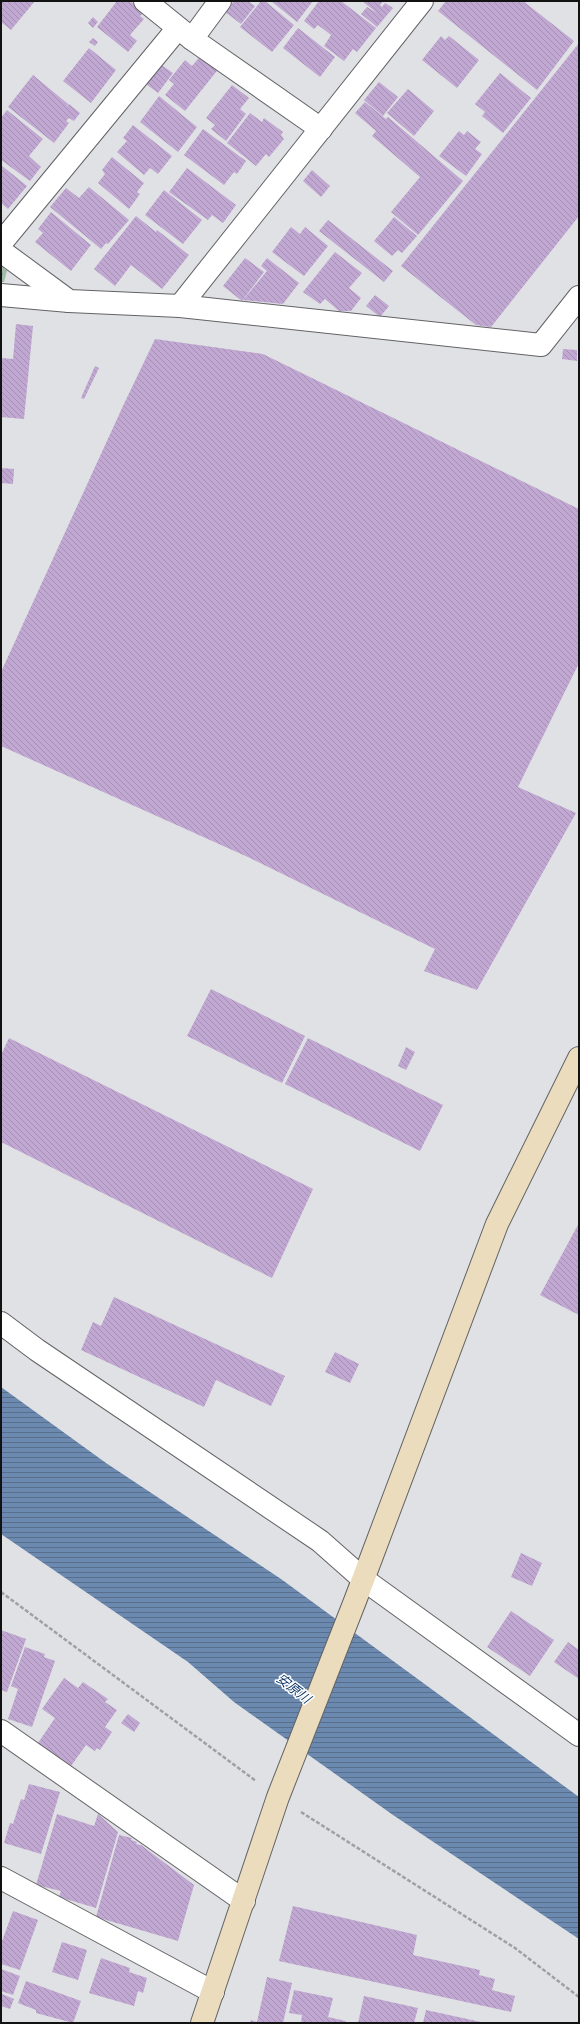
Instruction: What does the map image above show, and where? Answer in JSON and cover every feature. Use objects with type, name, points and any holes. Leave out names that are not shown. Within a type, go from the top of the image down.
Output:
[{"type":"street","points":[[145,1],[185,34],[321,129]]},
{"type":"street","points":[[1,242],[185,34],[220,1]]},
{"type":"street","points":[[180,306],[422,1]]},
{"type":"street","points":[[1,251],[69,301]]},
{"type":"street","points":[[1,295],[69,301],[180,306],[541,345],[579,297]]},
{"type":"street","points":[[202,2023],[244,1902],[278,1797],[355,1601],[497,1224],[579,1058]]},
{"type":"street","points":[[1,1323],[37,1350],[320,1541],[363,1579],[579,1735]]},
{"type":"street","points":[[1,1730],[244,1902]]},
{"type":"street","points":[[1,1878],[213,1992]]},
{"type":"path","points":[[1,1592],[278,1797],[515,1948],[579,1997]]},
{"type":"green space","points":[[1,266],[7,271],[4,282],[1,282]]},
{"type":"water","name":"安原川","points":[[1,1387],[106,1463],[281,1579],[579,1797],[579,1939],[393,1815],[234,1702],[188,1662],[1,1534]]},
{"type":"building","points":[[1,1],[35,1],[11,30],[1,22]]},
{"type":"building","points":[[117,1],[130,1],[144,12],[140,16],[144,19],[130,35],[137,41],[128,52],[97,27]]},
{"type":"building","points":[[234,1],[248,1],[255,6],[241,24],[225,12]]},
{"type":"building","points":[[261,1],[265,1],[294,25],[272,52],[240,27]]},
{"type":"building","points":[[271,1],[313,1],[297,22]]},
{"type":"building","points":[[319,1],[341,1],[376,28],[357,52],[353,49],[344,61],[324,46],[331,35],[318,25],[314,29],[304,21]]},
{"type":"building","points":[[362,1],[383,1],[380,5],[382,7],[385,3],[393,8],[377,27],[361,14],[367,7],[377,13]]},
{"type":"building","points":[[446,1],[523,1],[574,41],[537,90],[438,11]]},
{"type":"building","points":[[93,17],[98,22],[93,28],[88,23]]},
{"type":"building","points":[[298,28],[335,57],[320,77],[283,48]]},
{"type":"building","points":[[441,36],[445,40],[449,36],[479,60],[457,88],[422,60]]},
{"type":"building","points":[[93,38],[98,42],[95,46],[89,42]]},
{"type":"building","points":[[579,43],[579,216],[491,327],[476,325],[401,266]]},
{"type":"building","points":[[89,48],[116,70],[91,103],[63,81]]},
{"type":"building","points":[[203,53],[220,67],[185,111],[165,95],[174,84],[169,80],[185,60],[192,66]]},
{"type":"building","points":[[160,64],[173,73],[158,93],[146,84]]},
{"type":"building","points":[[500,73],[531,98],[503,133],[482,116],[485,112],[475,104]]},
{"type":"building","points":[[33,75],[68,104],[66,107],[69,104],[80,113],[74,121],[69,118],[66,121],[69,123],[54,143],[8,107]]},
{"type":"building","points":[[379,82],[398,97],[383,116],[364,100]]},
{"type":"building","points":[[232,85],[249,98],[240,109],[246,114],[226,141],[211,129],[215,125],[206,118]]},
{"type":"building","points":[[408,89],[434,111],[414,136],[387,113]]},
{"type":"building","points":[[159,96],[197,127],[178,152],[140,122]]},
{"type":"building","points":[[365,102],[386,119],[388,117],[463,181],[418,235],[391,212],[420,177],[372,136],[376,131],[355,113]]},
{"type":"building","points":[[7,110],[43,139],[29,156],[41,167],[30,181],[1,160],[1,118]]},
{"type":"building","points":[[250,113],[262,122],[264,118],[283,132],[281,135],[284,139],[269,157],[266,154],[256,166],[227,143]]},
{"type":"building","points":[[133,125],[172,156],[158,174],[150,168],[144,175],[117,152],[127,141],[123,138]]},
{"type":"building","points":[[203,129],[246,161],[237,174],[234,172],[224,185],[184,155]]},
{"type":"building","points":[[459,131],[464,135],[467,131],[481,142],[475,149],[482,154],[466,176],[439,156]]},
{"type":"building","points":[[112,157],[144,183],[137,192],[140,194],[129,209],[98,183],[105,174],[102,170]]},
{"type":"building","points":[[1,165],[27,186],[8,209],[1,203]]},
{"type":"building","points":[[187,168],[236,205],[223,223],[212,215],[208,220],[169,192]]},
{"type":"building","points":[[312,170],[330,186],[321,197],[303,181]]},
{"type":"building","points":[[89,187],[129,220],[108,244],[106,243],[101,249],[50,207],[66,188],[79,198]]},
{"type":"building","points":[[164,190],[202,220],[183,244],[145,215]]},
{"type":"building","points":[[51,212],[91,245],[71,271],[35,242],[43,233],[38,229]]},
{"type":"building","points":[[136,216],[189,255],[162,289],[131,265],[115,286],[94,269]]},
{"type":"building","points":[[394,217],[417,236],[402,253],[398,250],[392,256],[374,241]]},
{"type":"building","points":[[328,220],[393,271],[384,282],[319,231]]},
{"type":"building","points":[[291,227],[300,234],[305,227],[328,246],[304,276],[272,252]]},
{"type":"building","points":[[335,252],[362,273],[349,288],[361,298],[351,311],[339,311],[325,299],[320,304],[303,292]]},
{"type":"building","points":[[245,258],[264,272],[242,301],[223,286]]},
{"type":"building","points":[[267,258],[299,283],[283,304],[243,300],[267,271],[261,266]]},
{"type":"building","points":[[375,295],[389,306],[380,317],[366,306]]},
{"type":"building","points":[[16,324],[33,326],[24,419],[1,417],[1,358],[13,359]]},
{"type":"building","points":[[155,339],[263,354],[579,509],[579,663],[518,787],[576,813],[477,990],[424,971],[435,949],[250,858],[1,746],[1,672]]},
{"type":"building","points":[[563,349],[577,350],[577,361],[562,359]]},
{"type":"building","points":[[95,366],[99,368],[84,399],[81,398]]},
{"type":"building","points":[[2,468],[14,469],[13,484],[1,483]]},
{"type":"building","points":[[211,989],[305,1036],[282,1083],[187,1036]]},
{"type":"building","points":[[9,1038],[313,1189],[272,1278],[1,1142],[1,1055]]},
{"type":"building","points":[[308,1038],[443,1105],[420,1151],[285,1084]]},
{"type":"building","points":[[406,1047],[415,1052],[406,1070],[398,1066]]},
{"type":"building","points":[[579,1223],[579,1315],[540,1295]]},
{"type":"building","points":[[114,1297],[285,1376],[271,1406],[216,1380],[204,1407],[81,1350],[93,1322],[101,1326]]},
{"type":"building","points":[[335,1352],[359,1364],[350,1383],[325,1372]]},
{"type":"building","points":[[521,1553],[542,1563],[532,1586],[511,1577]]},
{"type":"building","points":[[511,1611],[554,1640],[530,1676],[487,1647]]},
{"type":"building","points":[[1,1630],[26,1639],[7,1692],[1,1690]]},
{"type":"building","points":[[568,1642],[579,1650],[579,1679],[554,1662]]},
{"type":"building","points":[[25,1647],[45,1654],[44,1657],[55,1661],[32,1727],[8,1719],[18,1689],[11,1686]]},
{"type":"building","points":[[64,1678],[78,1688],[83,1682],[108,1699],[105,1702],[117,1710],[105,1727],[112,1732],[100,1750],[97,1748],[95,1751],[86,1745],[71,1766],[38,1743],[55,1718],[42,1709]]},
{"type":"building","points":[[128,1714],[140,1723],[134,1732],[121,1723]]},
{"type":"building","points":[[29,1784],[60,1792],[41,1854],[4,1843],[10,1823],[13,1824],[21,1799],[24,1800]]},
{"type":"building","points":[[57,1814],[94,1826],[98,1814],[118,1832],[96,1908],[59,1897],[61,1891],[36,1885]]},
{"type":"building","points":[[119,1835],[132,1838],[131,1840],[137,1842],[136,1844],[141,1845],[194,1885],[178,1941],[96,1917]]},
{"type":"building","points":[[293,1906],[417,1935],[413,1955],[480,1970],[479,1975],[495,1979],[492,1990],[515,1996],[511,2012],[279,1961]]},
{"type":"building","points":[[13,1911],[38,1920],[20,1970],[1,1964],[1,1944]]},
{"type":"building","points":[[62,1942],[87,1950],[78,1980],[52,1972]]},
{"type":"building","points":[[101,1958],[130,1968],[129,1972],[147,1978],[143,1993],[138,1991],[134,2006],[89,1993]]},
{"type":"building","points":[[1,1969],[20,1976],[13,1995],[1,1991]]},
{"type":"building","points":[[267,1977],[292,1983],[283,2023],[250,2023],[251,2020],[257,2022]]},
{"type":"building","points":[[26,1981],[81,2001],[73,2023],[36,2013],[36,2010],[18,2003]]},
{"type":"building","points":[[294,1990],[333,1998],[328,2017],[346,2021],[345,2023],[301,2023],[302,2015],[289,2013]]},
{"type":"building","points":[[2,1994],[14,1999],[10,2009],[1,2006]]},
{"type":"building","points":[[364,1996],[418,2008],[414,2023],[358,2023]]},
{"type":"building","points":[[426,2010],[481,2022],[481,2023],[423,2023]]}]
